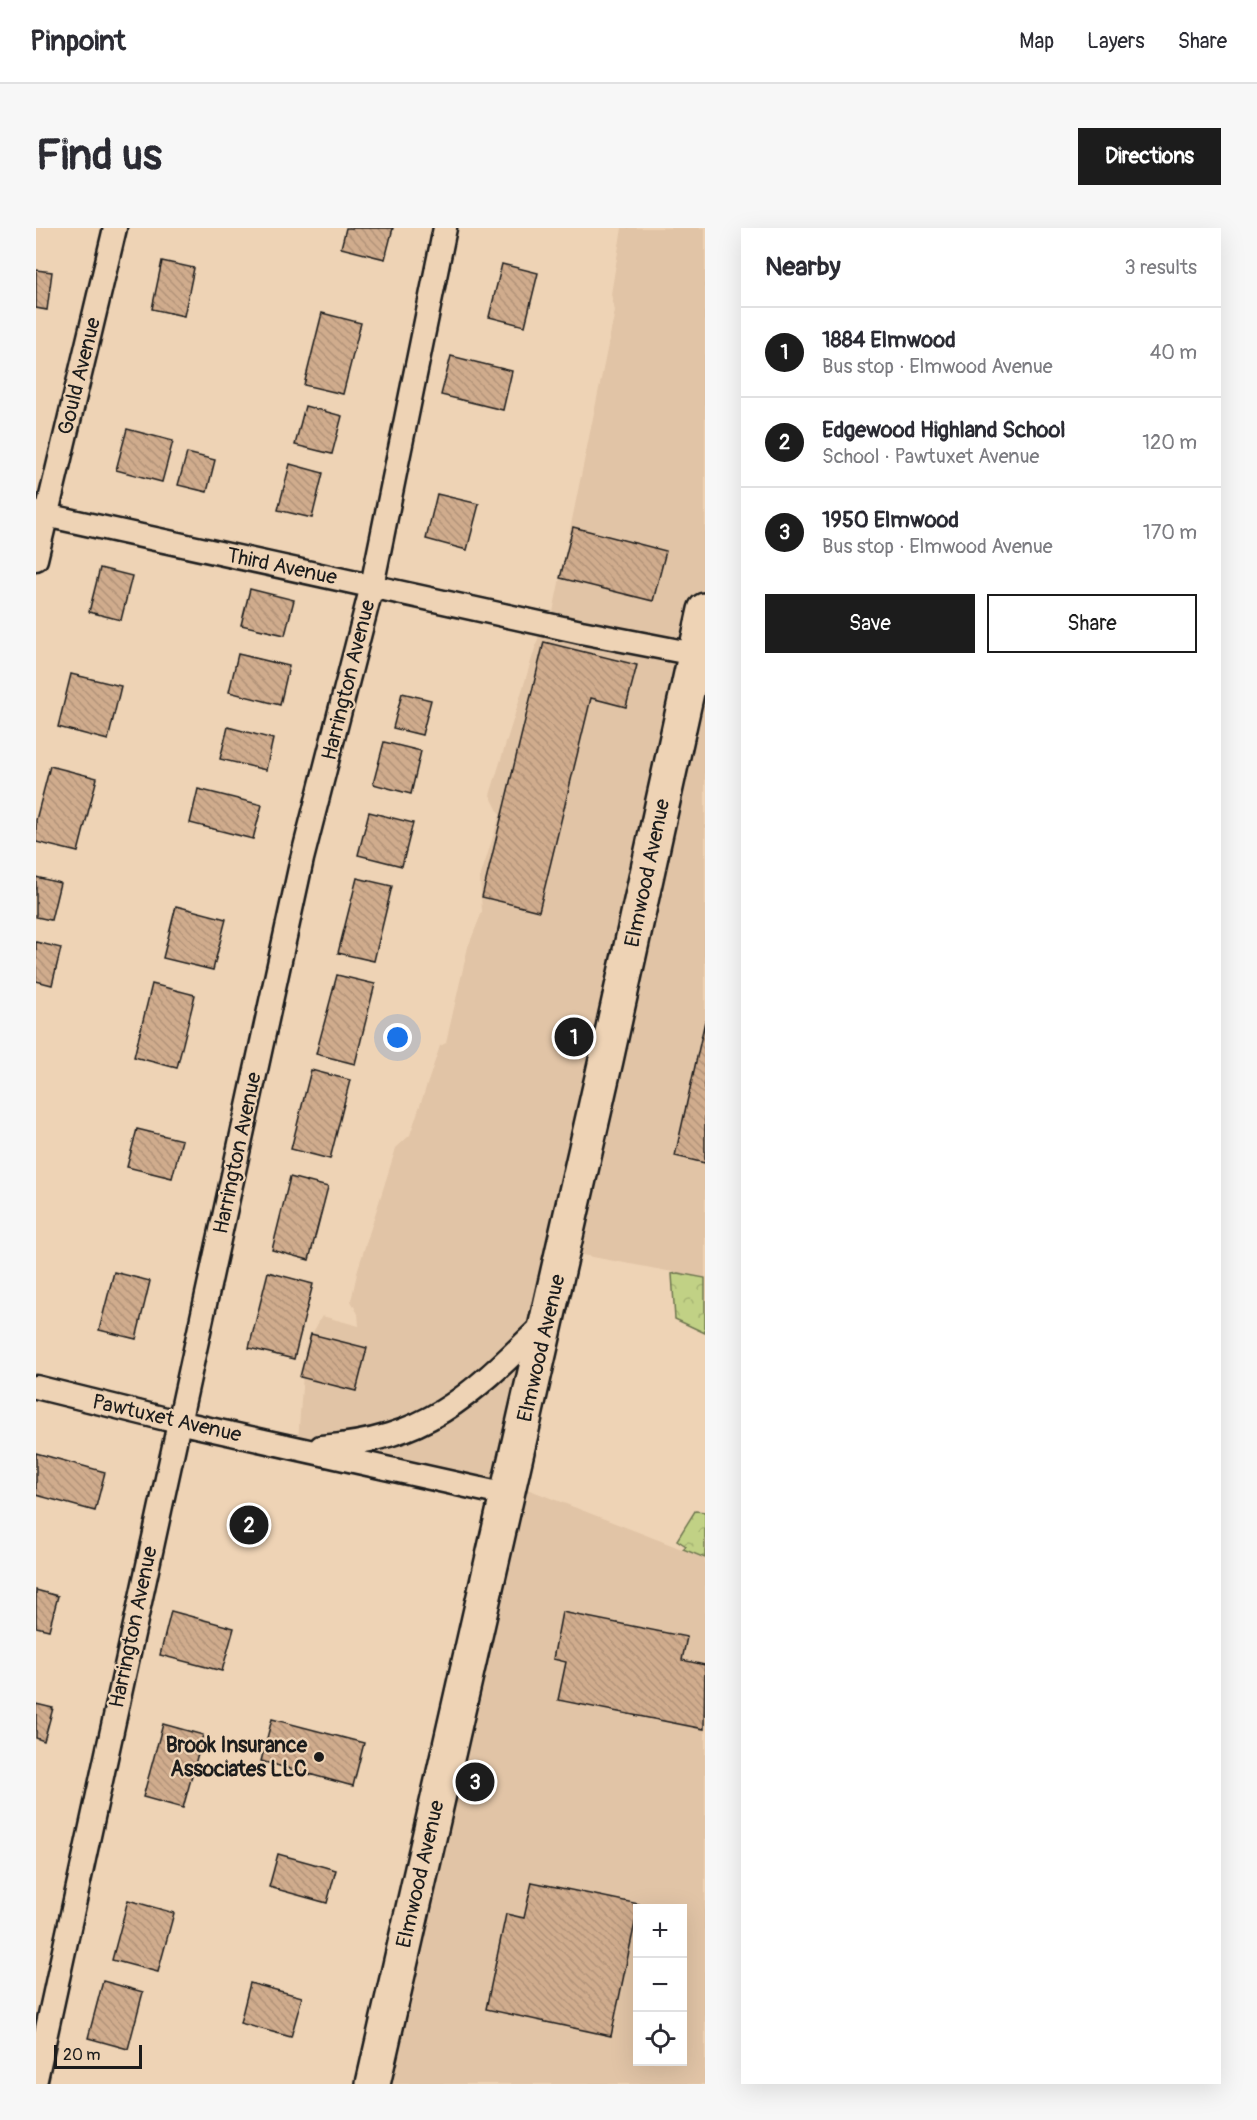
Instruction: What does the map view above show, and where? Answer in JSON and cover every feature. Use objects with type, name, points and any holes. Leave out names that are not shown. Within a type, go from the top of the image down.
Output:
[{"type":"main road","name":"Elmwood Avenue","points":[[373,2084],[700,655],[705,610]]},
{"type":"street","name":"Gould Avenue","points":[[36,559],[40,514],[115,228]]},
{"type":"street","name":"Harrington Avenue","points":[[36,2079],[302,859],[372,586],[445,228]]},
{"type":"street","name":"Third Avenue","points":[[40,514],[581,632],[700,655]]},
{"type":"street","name":"Pawtuxet Avenue","points":[[299,1448],[344,1445],[396,1434],[438,1416],[482,1384],[546,1322]]},
{"type":"street","name":"Pawtuxet Avenue","points":[[36,1387],[178,1422],[507,1495]]},
{"type":"shaded area","points":[[622,228],[705,228],[705,1278],[566,1252],[517,1485],[705,1558],[705,2084],[374,2084],[508,1498],[298,1441],[305,1347],[322,1316],[359,1326],[358,1314],[351,1301],[358,1269],[396,1148],[410,1135],[440,1046],[446,1043],[468,947],[482,912],[480,878],[500,815],[490,795],[541,629],[553,612],[615,311],[611,294]]},
{"type":"green space","points":[[672,1274],[705,1278],[705,1333],[675,1319]]},
{"type":"green space","points":[[695,1511],[705,1512],[705,1558],[683,1549],[686,1546],[677,1540]]},
{"type":"building","points":[[346,228],[393,228],[385,259],[341,248]]},
{"type":"building","points":[[162,261],[194,268],[184,316],[152,309]]},
{"type":"building","points":[[502,264],[538,273],[525,326],[489,317]]},
{"type":"building","points":[[36,270],[52,272],[47,310],[36,308]]},
{"type":"building","points":[[322,313],[361,323],[343,394],[304,385]]},
{"type":"building","points":[[451,356],[512,371],[503,410],[441,395]]},
{"type":"building","points":[[305,406],[342,416],[332,454],[295,445]]},
{"type":"building","points":[[127,429],[173,441],[162,482],[116,470]]},
{"type":"building","points":[[187,453],[215,460],[207,492],[178,485]]},
{"type":"building","points":[[290,464],[323,473],[312,518],[278,510]]},
{"type":"building","points":[[437,494],[479,504],[467,550],[426,539]]},
{"type":"building","points":[[573,527],[666,551],[653,601],[560,578]]},
{"type":"building","points":[[100,568],[132,576],[121,620],[89,612]]},
{"type":"building","points":[[250,589],[294,600],[285,635],[241,625]]},
{"type":"building","points":[[544,642],[637,665],[626,707],[591,698],[539,911],[482,897]]},
{"type":"building","points":[[238,654],[289,666],[280,705],[229,692]]},
{"type":"building","points":[[71,674],[121,686],[108,740],[58,727]]},
{"type":"building","points":[[402,693],[431,700],[422,735],[393,728]]},
{"type":"building","points":[[228,727],[273,739],[266,770],[220,759]]},
{"type":"building","points":[[384,742],[421,751],[411,794],[373,784]]},
{"type":"building","points":[[50,766],[97,778],[78,852],[36,842],[36,820]]},
{"type":"building","points":[[198,789],[262,805],[253,839],[190,823]]},
{"type":"building","points":[[369,812],[413,823],[402,866],[358,855]]},
{"type":"building","points":[[36,877],[60,883],[51,920],[36,917]]},
{"type":"building","points":[[357,878],[392,886],[374,961],[338,953]]},
{"type":"building","points":[[176,906],[226,919],[213,970],[163,958]]},
{"type":"building","points":[[36,942],[61,948],[52,985],[36,981]]},
{"type":"building","points":[[337,975],[375,984],[355,1064],[316,1054]]},
{"type":"building","points":[[152,984],[195,995],[177,1068],[134,1057]]},
{"type":"building","points":[[705,1021],[705,1163],[675,1156]]},
{"type":"building","points":[[311,1070],[350,1080],[330,1159],[291,1149]]},
{"type":"building","points":[[137,1129],[182,1140],[172,1178],[127,1167]]},
{"type":"building","points":[[290,1177],[328,1187],[309,1260],[272,1250]]},
{"type":"building","points":[[114,1272],[150,1281],[136,1339],[99,1330]]},
{"type":"building","points":[[268,1272],[313,1284],[294,1359],[249,1348]]},
{"type":"building","points":[[311,1334],[367,1348],[356,1391],[300,1377]]},
{"type":"building","points":[[36,1453],[105,1472],[95,1511],[36,1495]]},
{"type":"building","points":[[36,1590],[58,1596],[49,1630],[36,1627]]},
{"type":"building","points":[[171,1611],[234,1628],[222,1671],[160,1655]]},
{"type":"building","points":[[562,1612],[687,1637],[682,1660],[705,1665],[704,1729],[558,1700],[566,1662],[553,1659]]},
{"type":"building","points":[[36,1704],[53,1708],[44,1741],[36,1738]]},
{"type":"building","points":[[272,1719],[364,1743],[353,1786],[261,1761]]},
{"type":"building","points":[[163,1724],[203,1735],[183,1808],[143,1797]]},
{"type":"building","points":[[278,1854],[336,1870],[327,1903],[269,1887]]},
{"type":"building","points":[[532,1882],[639,1904],[633,1904],[633,1932],[611,2036],[486,2009],[506,1914],[524,1918]]},
{"type":"building","points":[[128,1900],[174,1913],[158,1972],[112,1960]]},
{"type":"building","points":[[103,1981],[143,1992],[128,2049],[88,2038]]},
{"type":"building","points":[[250,1983],[302,1997],[291,2037],[240,2023]]},
{"type":"place","name":"1884 Elmwood","points":[[574,1037]]},
{"type":"place","name":"Edgewood Highland School","points":[[249,1525]]},
{"type":"place","name":"Brook Insurance Associates LLC","points":[[319,1757]]},
{"type":"place","name":"1950 Elmwood","points":[[475,1782]]}]
